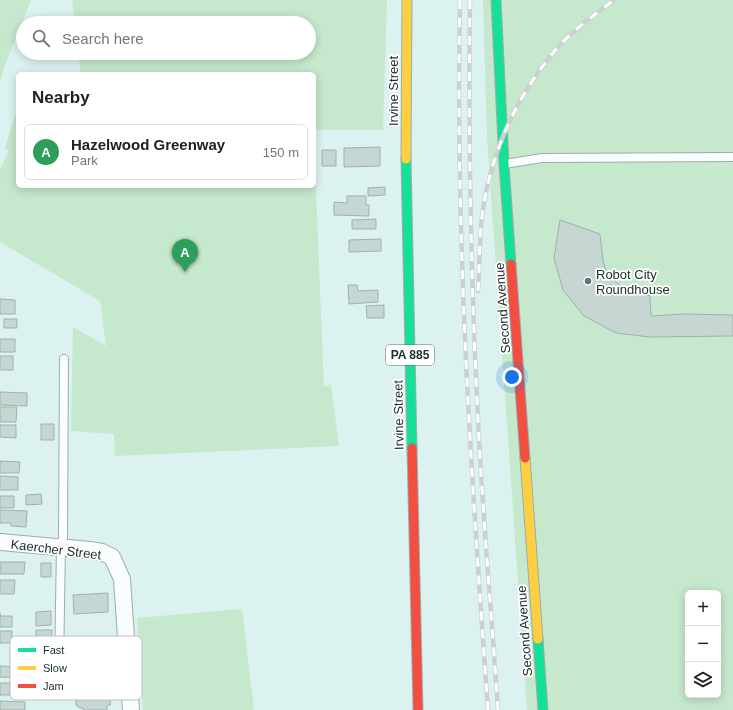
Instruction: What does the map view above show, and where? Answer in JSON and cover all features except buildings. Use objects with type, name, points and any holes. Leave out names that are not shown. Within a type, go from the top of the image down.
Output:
[{"type":"street","name":"Irvine Street","points":[[407,0],[406,178],[418,710]]},
{"type":"street","name":"Second Avenue","points":[[496,0],[504,164],[543,710]]},
{"type":"street","name":"Kaercher Street","points":[[0,542],[102,552],[112,557],[122,579],[126,636]]},
{"type":"street","name":"Kaercher Street","points":[[130,700],[131,710]]},
{"type":"lane","points":[[504,164],[542,158],[733,157]]},
{"type":"lane","points":[[59,636],[60,547],[63,538],[64,359]]},
{"type":"green space","points":[[0,0],[31,0],[25,16],[16,16],[16,38],[3,70],[0,82]]},
{"type":"green space","points":[[72,0],[387,0],[383,130],[316,130],[316,72],[81,72],[79,60],[316,60],[316,16],[74,16]]},
{"type":"green space","points":[[483,0],[733,0],[733,710],[527,710],[487,137]]},
{"type":"green space","points":[[16,112],[16,188],[316,188],[324,387],[331,384],[339,446],[115,456],[114,434],[71,431],[73,327],[106,346],[100,301],[0,242],[0,169],[9,151],[5,148]]},
{"type":"green space","points":[[242,609],[254,710],[143,710],[142,636],[138,636],[137,618]]},
{"type":"railway","points":[[460,0],[459,89],[462,267],[470,444],[488,710]]},
{"type":"railway","points":[[470,0],[470,165],[476,384],[498,710]]},
{"type":"railway","points":[[478,291],[483,209],[487,187],[499,146],[508,126],[528,88],[553,53],[574,31],[614,0]]},
{"type":"traffic: fast","points":[[496,0],[504,164],[511,264]]},
{"type":"traffic: fast","points":[[406,159],[412,448]]},
{"type":"traffic: fast","points":[[538,639],[543,710]]},
{"type":"traffic: slow","points":[[406,159],[407,0]]},
{"type":"traffic: slow","points":[[525,458],[538,639]]},
{"type":"traffic: jam","points":[[511,264],[525,458]]},
{"type":"traffic: jam","points":[[412,448],[418,710]]},
{"type":"place","name":"Hazelwood Greenway","points":[[185,272]]},
{"type":"place","name":"Robot City Roundhouse","points":[[588,281]]}]
